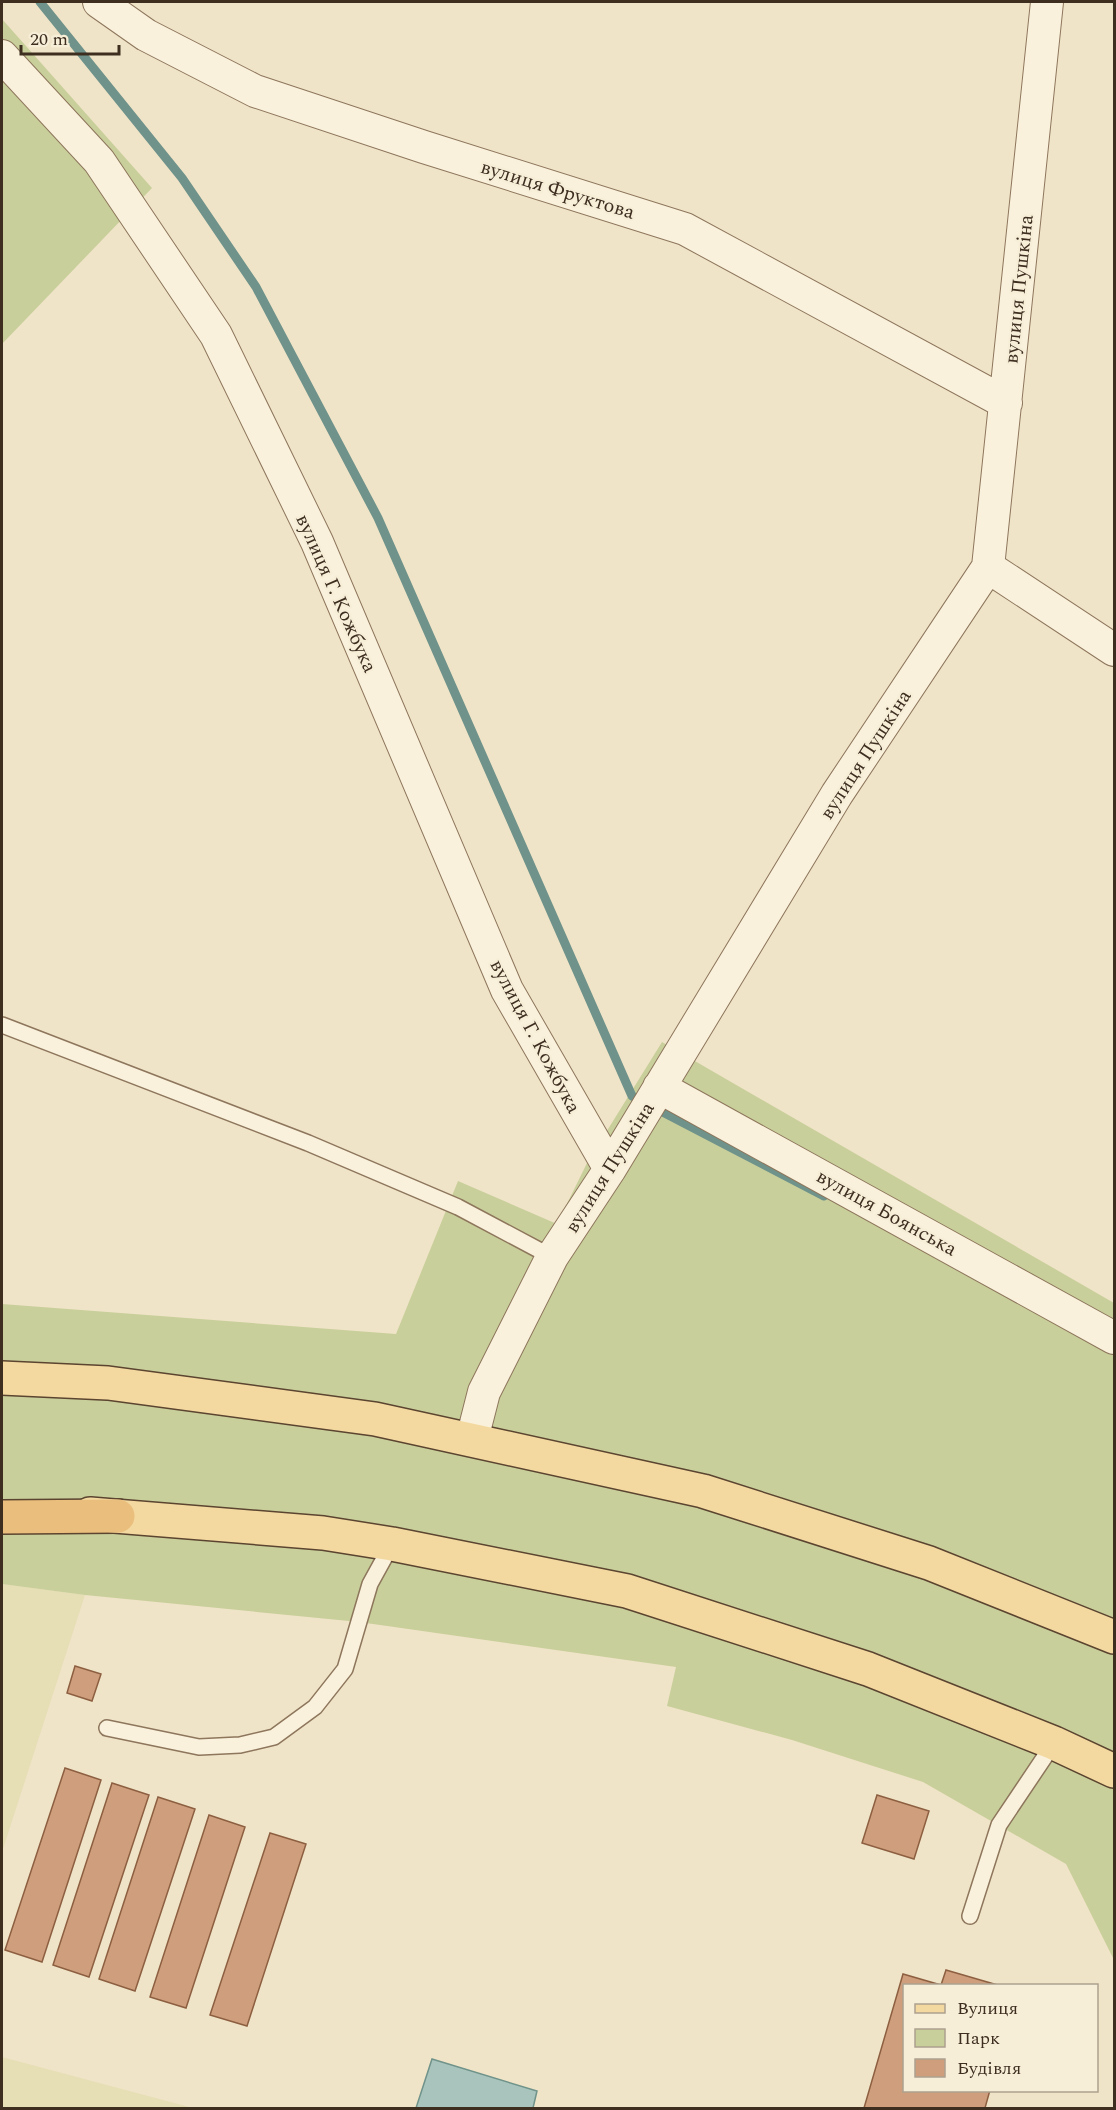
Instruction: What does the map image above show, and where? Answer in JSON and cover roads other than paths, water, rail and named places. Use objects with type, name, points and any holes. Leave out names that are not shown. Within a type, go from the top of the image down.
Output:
[{"type":"highway","points":[[2,1516],[118,1516]]},
{"type":"main road","points":[[2,1377],[119,1385],[375,1419],[703,1491],[929,1563],[1114,1637]]},
{"type":"main road","points":[[2,1507],[323,1533],[392,1544],[627,1592],[868,1669],[1054,1743],[1114,1771]]},
{"type":"street","name":"вулиця Фруктова","points":[[99,2],[146,35],[255,90],[424,147],[686,229],[1006,403]]},
{"type":"street","name":"вулиця Пушкіна","points":[[472,1439],[484,1392],[552,1257],[610,1169],[837,794],[988,567],[1047,2]]},
{"type":"street","name":"вулиця Г. Кожбука","points":[[2,56],[99,161],[216,335],[317,542],[507,990],[610,1169]]},
{"type":"street","points":[[988,567],[1114,650]]},
{"type":"street","name":"вулиця Боянська","points":[[659,1087],[1114,1338]]},
{"type":"lane","points":[[2,1025],[308,1143],[458,1207],[552,1257]]},
{"type":"lane","points":[[107,1728],[199,1747],[240,1745],[274,1737],[315,1707],[345,1669],[369,1584],[392,1544]]},
{"type":"lane","points":[[970,1917],[999,1826],[1054,1743]]},
{"type":"water","points":[[432,2059],[537,2091],[533,2108],[416,2108]]},
{"type":"waterway","points":[[40,2],[182,178],[256,287],[378,518],[632,1096],[824,1196]]}]
